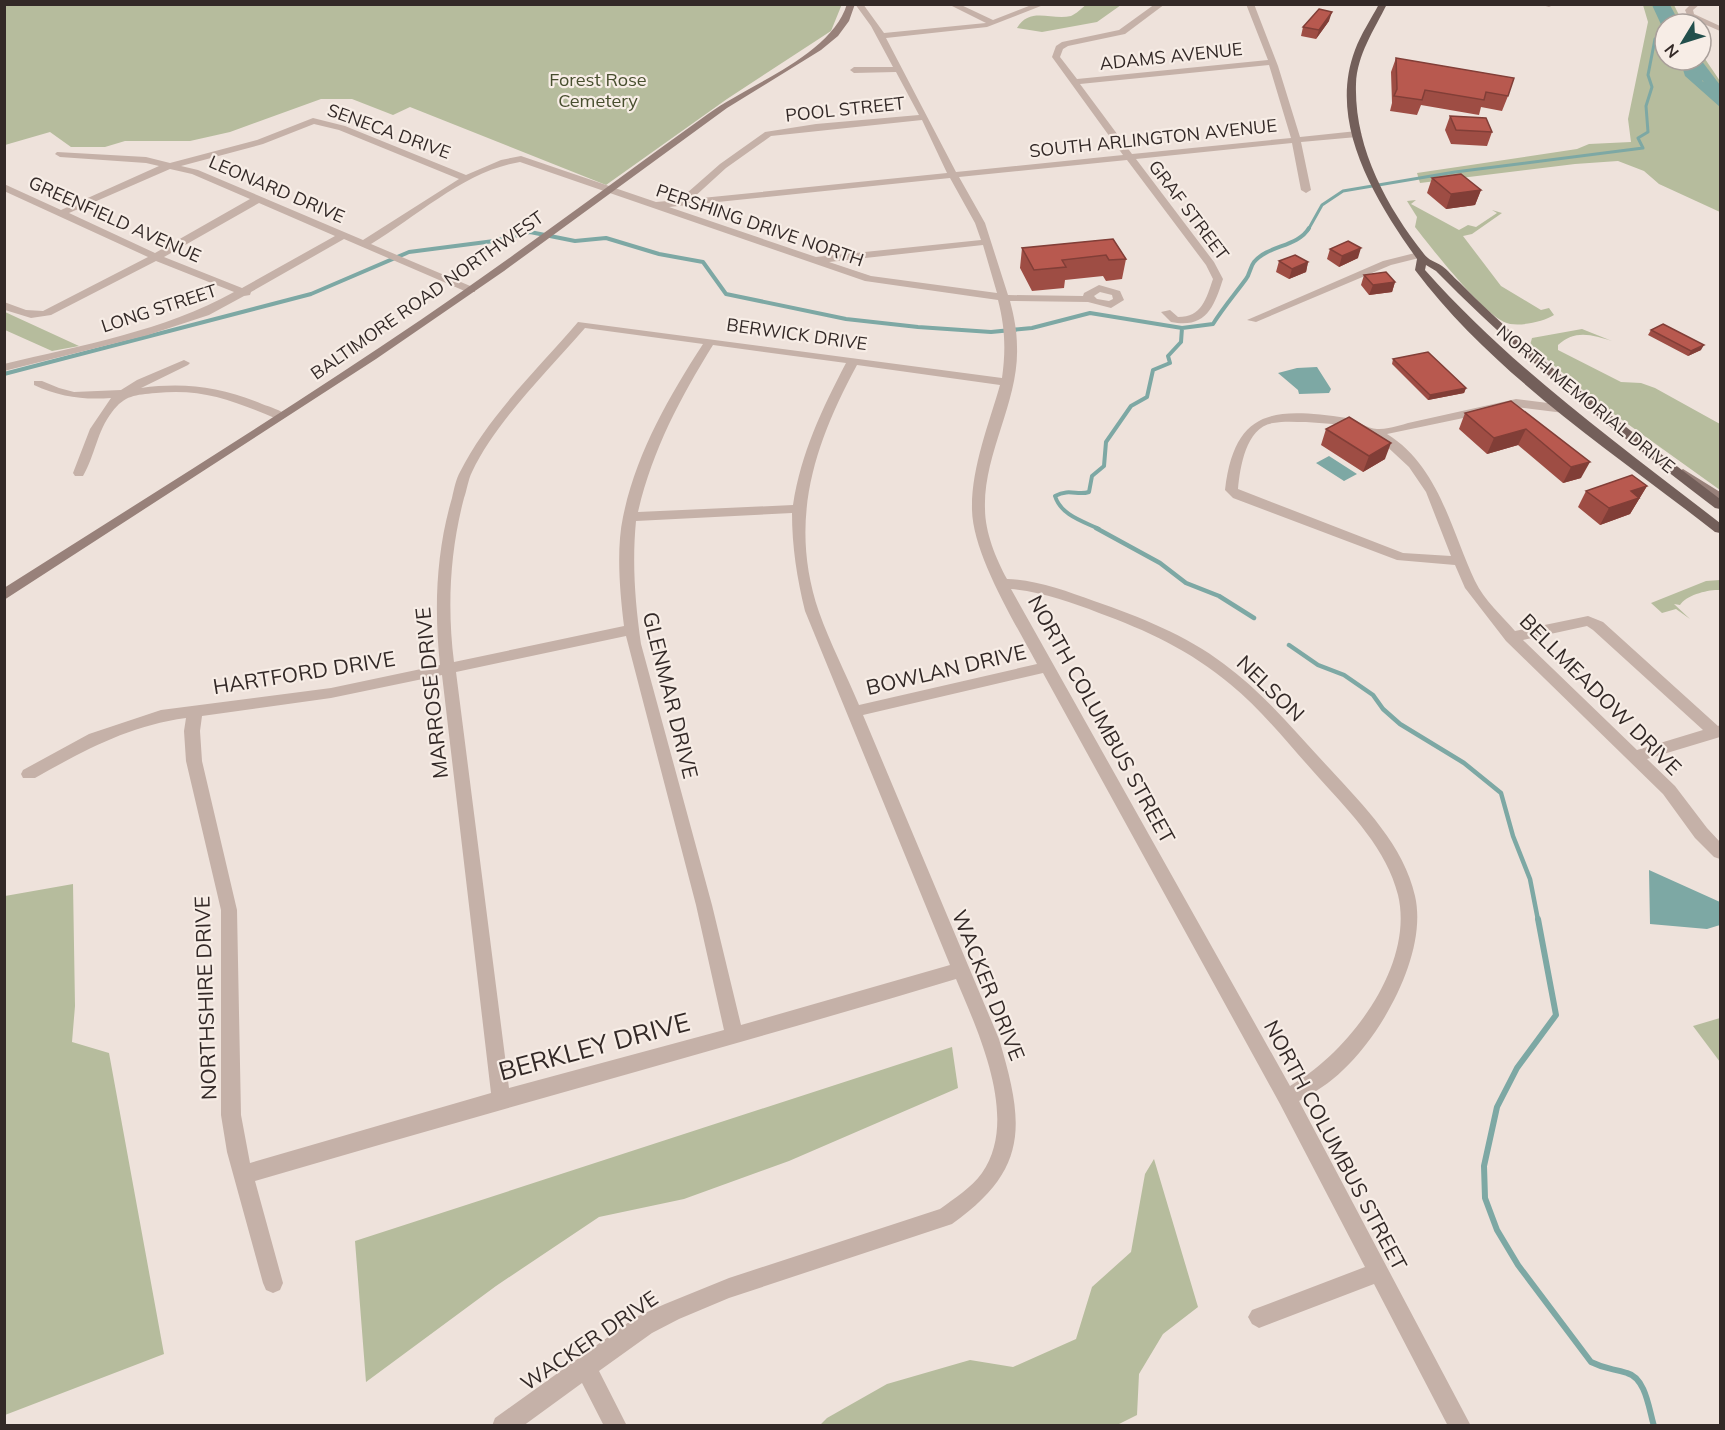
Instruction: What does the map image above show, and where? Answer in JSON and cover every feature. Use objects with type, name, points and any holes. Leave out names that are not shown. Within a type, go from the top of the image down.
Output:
[{"type":"main road","name":"BALTIMORE ROAD NORTHWEST","points":[[4,595],[471,290],[697,124],[816,49],[844,23],[851,4]]},
{"type":"main road","name":"NORTH MEMORIAL DRIVE","points":[[1383,4],[1363,37],[1355,65],[1352,83],[1357,134],[1368,172],[1378,194],[1420,257],[1440,269],[1478,310],[1581,399],[1720,505]]},
{"type":"main road","name":"NORTH MEMORIAL DRIVE","points":[[1420,257],[1420,270],[1435,288],[1479,335],[1526,378],[1720,529]]},
{"type":"main road","points":[[1661,460],[1720,498]]},
{"type":"street","name":"NORTH COLUMBUS STREET","points":[[859,4],[882,36],[925,117],[952,175],[980,222],[1003,297],[1011,331],[1012,349],[1007,382],[981,477],[978,500],[982,536],[1001,584],[1287,1098],[1377,1273],[1460,1425]]},
{"type":"street","points":[[952,4],[993,23]]},
{"type":"street","points":[[882,36],[993,23],[1042,4]]},
{"type":"street","name":"GRAF STREET","points":[[1161,4],[1122,32],[1074,42],[1059,48],[1056,53],[1058,62],[1128,157],[1192,243],[1211,262],[1218,279],[1207,310],[1202,316],[1174,320],[1166,312]]},
{"type":"street","points":[[1250,4],[1272,62],[1296,140],[1306,190]]},
{"type":"street","points":[[1696,4],[1689,12],[1698,20],[1720,29]]},
{"type":"street","name":"ADAMS AVENUE","points":[[1074,82],[1272,62]]},
{"type":"street","points":[[854,70],[899,69]]},
{"type":"street","name":"POOL STREET","points":[[682,202],[723,166],[768,134],[925,117]]},
{"type":"street","name":"SENECA DRIVE","points":[[62,213],[170,165],[260,142],[313,121],[342,128],[468,179]]},
{"type":"street","name":"SOUTH ARLINGTON AVENUE","points":[[651,206],[1357,134]]},
{"type":"street","name":"LEONARD DRIVE","points":[[60,153],[123,157],[170,165],[365,243],[471,290]]},
{"type":"street","name":"PERSHING DRIVE NORTH","points":[[468,179],[513,159],[530,162],[651,206],[869,279],[1003,297],[1089,299]]},
{"type":"street","points":[[365,243],[468,179]]},
{"type":"street","name":"GREENFIELD AVENUE","points":[[4,187],[155,256],[246,293]]},
{"type":"street","points":[[4,305],[40,316],[95,290],[258,199]]},
{"type":"street","name":"LONG STREET","points":[[4,368],[171,325],[206,313],[246,293],[344,235]]},
{"type":"street","points":[[817,260],[987,242]]},
{"type":"street","points":[[1252,320],[1387,262],[1420,257]]},
{"type":"street","name":"BERWICK DRIVE","points":[[582,324],[1007,382]]},
{"type":"street","name":"MARROSE DRIVE","points":[[501,1099],[447,669],[443,628],[445,570],[454,512],[465,473],[491,431],[582,324]]},
{"type":"street","name":"GLENMAR DRIVE","points":[[710,341],[649,450],[634,492],[629,517],[625,572],[631,630],[704,905],[734,1035]]},
{"type":"street","name":"WACKER DRIVE","points":[[503,1425],[644,1325],[672,1311],[729,1288],[945,1217],[968,1203],[987,1185],[1000,1162],[1006,1136],[1008,1111],[1004,1086],[990,1039],[853,712],[804,585],[800,563],[798,509],[805,465],[835,394],[854,360]]},
{"type":"street","points":[[80,473],[97,423],[111,404],[127,392],[184,363]]},
{"type":"street","points":[[1516,402],[1528,386],[1526,378]]},
{"type":"street","points":[[38,383],[68,393],[99,395],[178,387],[204,389],[281,416]]},
{"type":"street","points":[[1376,433],[1516,402],[1564,409]]},
{"type":"street","name":"BELLMEADOW DRIVE","points":[[1459,561],[1402,557],[1238,495],[1231,490],[1241,447],[1247,436],[1263,420],[1330,419],[1348,422],[1376,433],[1414,464],[1424,478],[1470,585],[1511,637],[1679,801],[1701,833],[1720,852]]},
{"type":"street","points":[[629,517],[798,509]]},
{"type":"street","name":"NELSON","points":[[1001,584],[1036,587],[1132,619],[1186,646],[1235,680],[1339,789],[1380,840],[1399,873],[1407,897],[1409,937],[1378,1010],[1355,1044],[1324,1075],[1287,1098]]},
{"type":"street","points":[[1511,637],[1588,621],[1598,626],[1718,731]]},
{"type":"street","name":"HARTFORD DRIVE","points":[[28,774],[72,749],[117,729],[161,716],[303,698],[631,630]]},
{"type":"street","name":"BOWLAN DRIVE","points":[[853,712],[1047,667]]},
{"type":"street","name":"NORTHSHIRE DRIVE","points":[[195,710],[192,731],[194,760],[229,910],[231,1116],[243,1175],[273,1283]]},
{"type":"street","points":[[1633,757],[1718,731]]},
{"type":"street","name":"BERKLEY DRIVE","points":[[243,1175],[501,1099],[960,970]]},
{"type":"street","points":[[1259,1317],[1377,1273]]},
{"type":"street","points":[[585,1367],[616,1425]]},
{"type":"green space","name":"Forest Rose Cemetery","points":[[842,4],[831,31],[727,99],[606,185],[410,107],[393,115],[352,99],[321,99],[230,132],[190,141],[125,141],[105,147],[71,147],[50,132],[5,145],[5,5]]},
{"type":"green space","points":[[1087,4],[1121,5],[1097,22],[1042,32],[1017,28],[1022,21],[1035,16],[1071,16]]},
{"type":"green space","points":[[1643,5],[1674,5],[1678,12],[1653,12],[1653,72],[1713,71],[1720,81],[1720,212],[1659,184],[1644,171],[1618,161],[1420,183],[1417,173],[1577,149],[1589,144],[1631,142],[1628,119],[1648,22]]},
{"type":"green space","points":[[1416,200],[1411,204],[1459,230],[1468,225],[1476,227],[1497,213],[1492,210],[1502,213],[1472,234],[1463,236],[1501,286],[1541,310],[1549,308],[1554,315],[1537,322],[1509,324],[1482,305],[1457,279],[1415,227],[1417,217],[1407,201]]},
{"type":"green space","points":[[5,312],[79,346],[52,351],[5,330]]},
{"type":"green space","points":[[1582,329],[1612,341],[1591,335],[1578,335],[1564,340],[1558,345],[1558,350],[1621,382],[1641,383],[1655,388],[1720,424],[1720,490],[1597,402],[1530,345],[1532,338]]},
{"type":"green space","points":[[1720,580],[1720,590],[1698,593],[1687,598],[1680,605],[1674,604],[1690,619],[1676,609],[1662,613],[1651,603],[1706,581]]},
{"type":"green space","points":[[73,884],[75,1006],[72,1042],[109,1053],[164,1354],[5,1415],[5,896]]},
{"type":"green space","points":[[1720,1018],[1720,1062],[1693,1026]]},
{"type":"green space","points":[[952,1047],[958,1088],[789,1161],[684,1199],[599,1217],[496,1286],[366,1382],[355,1241]]},
{"type":"green space","points":[[1154,1159],[1198,1307],[1163,1334],[1139,1374],[1137,1415],[1115,1426],[820,1425],[827,1418],[887,1384],[970,1360],[1013,1367],[1076,1339],[1092,1287],[1131,1252],[1145,1174]]},
{"type":"water","points":[[1652,5],[1670,5],[1674,12],[1655,12]]},
{"type":"water","points":[[1684,72],[1701,72],[1704,77],[1702,81],[1720,92],[1720,107],[1685,76]]},
{"type":"water","points":[[1317,367],[1331,389],[1329,393],[1299,394],[1298,390],[1278,373],[1297,368]]},
{"type":"water","points":[[1329,456],[1357,474],[1344,481],[1316,463]]},
{"type":"water","points":[[1649,870],[1720,902],[1720,925],[1707,929],[1650,924]]},
{"type":"building","points":[[1319,9],[1332,12],[1319,30],[1303,27]]},
{"type":"building","points":[[1396,58],[1514,78],[1508,96],[1486,92],[1484,100],[1425,90],[1422,100],[1394,96],[1397,89]]},
{"type":"building","points":[[1450,116],[1486,118],[1492,132],[1456,130]]},
{"type":"building","points":[[1461,174],[1481,190],[1451,194],[1432,178]]},
{"type":"building","points":[[1113,239],[1126,259],[1109,260],[1106,255],[1062,260],[1066,267],[1034,270],[1022,248]]},
{"type":"building","points":[[1348,241],[1361,248],[1342,256],[1330,249]]},
{"type":"building","points":[[1295,255],[1308,262],[1292,269],[1279,261]]},
{"type":"building","points":[[1386,272],[1395,282],[1373,285],[1364,275]]},
{"type":"building","points":[[1663,324],[1704,345],[1691,351],[1651,330]]},
{"type":"building","points":[[1428,352],[1466,388],[1430,395],[1393,359]]},
{"type":"building","points":[[1511,401],[1590,462],[1571,467],[1526,429],[1494,438],[1465,413]]},
{"type":"building","points":[[1349,417],[1391,443],[1369,456],[1326,429]]},
{"type":"building","points":[[1632,475],[1647,486],[1631,491],[1639,498],[1609,508],[1586,491]]},
{"type":"waterway","points":[[1308,230],[1322,205],[1343,191],[1455,172],[1643,148],[1638,138],[1648,132],[1646,106],[1652,87],[1648,75],[1653,49]]},
{"type":"waterway","points":[[1703,72],[1720,94]]},
{"type":"waterway","points":[[1182,328],[1213,324],[1247,277],[1254,262],[1267,252],[1298,239],[1309,228]]},
{"type":"waterway","points":[[4,374],[311,294],[409,252],[494,241],[530,232],[575,241],[606,238],[659,254],[703,262],[726,294],[846,319],[991,332],[1032,328],[1090,313],[1182,328]]},
{"type":"waterway","points":[[1099,529],[1067,513],[1055,496],[1069,492],[1089,492],[1092,476],[1104,466],[1106,442],[1131,406],[1147,397],[1153,370],[1170,363],[1168,356],[1181,342],[1182,328]]},
{"type":"waterway","points":[[1096,528],[1160,563],[1186,583],[1219,596],[1254,618]]},
{"type":"waterway","points":[[1289,645],[1318,665],[1344,675],[1373,695],[1383,709],[1400,724],[1464,763],[1501,793],[1513,836],[1530,879],[1538,920]]},
{"type":"waterway","points":[[1538,919],[1556,1015],[1517,1068],[1497,1107],[1484,1166],[1485,1198],[1497,1230],[1518,1265],[1591,1362],[1627,1373],[1639,1381],[1646,1395],[1654,1426]]}]
